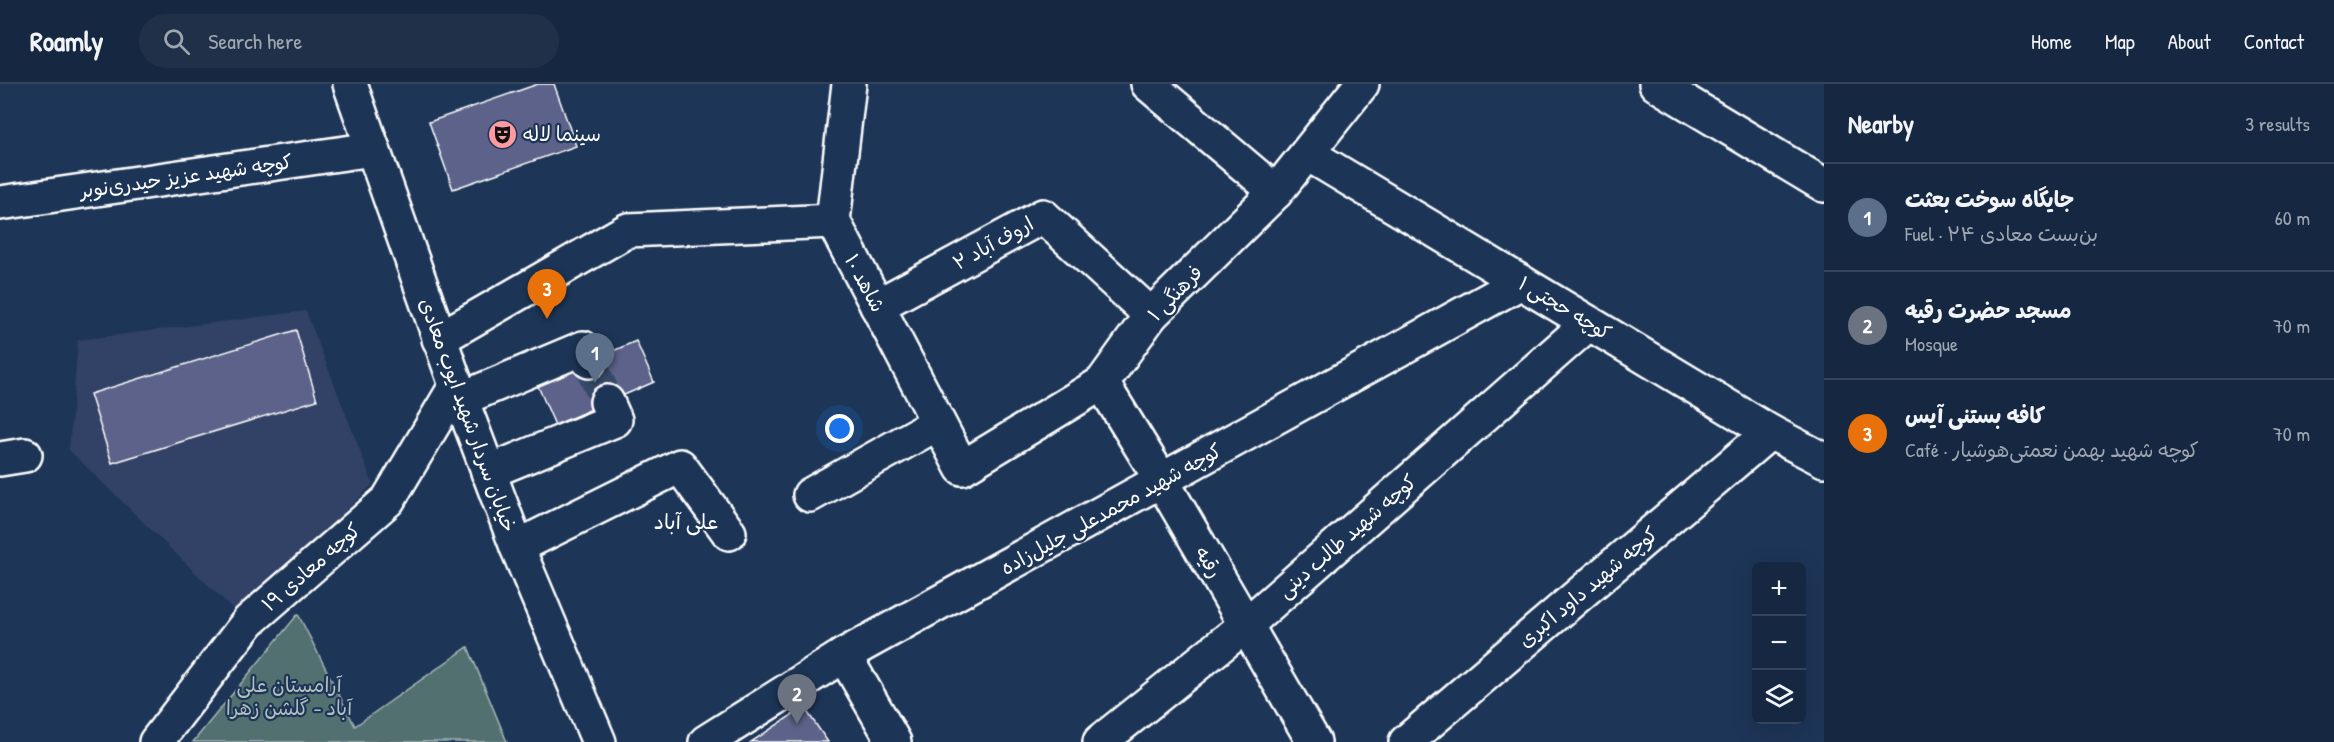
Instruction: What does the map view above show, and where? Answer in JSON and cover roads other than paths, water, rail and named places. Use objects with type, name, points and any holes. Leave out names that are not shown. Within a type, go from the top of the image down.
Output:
[{"type":"street","name":"خیابان سردار شهید ایوب معادی","points":[[350,84],[458,393],[591,739]]},
{"type":"street","points":[[439,339],[628,230],[833,221],[849,84]]},
{"type":"street","points":[[1148,84],[1276,192]]},
{"type":"street","points":[[1656,84],[1824,185]]},
{"type":"street","name":"فرهنگی ۱","points":[[962,468],[1102,383],[1151,315],[1276,192],[1308,154],[1349,88]]},
{"type":"street","name":"کوچه شهید عزیز حیدری‌نوبر","points":[[0,203],[373,149]]},
{"type":"street","name":"کوچه حجتی ۱","points":[[1308,154],[1770,432],[1824,459]]},
{"type":"street","name":"اروف آباد ۲","points":[[877,306],[1043,216],[1151,315]]},
{"type":"street","name":"شاهد ۱۰","points":[[833,221],[962,468]]},
{"type":"street","name":"کوچه شهید محمدعلی جلیل‌زاده","points":[[706,742],[844,655],[1521,282]]},
{"type":"street","name":"کوچه شهید طالب دینی","points":[[1100,742],[1246,625],[1589,323]]},
{"type":"street","points":[[458,393],[583,348],[589,361]]},
{"type":"street","name":"رقیه","points":[[1102,383],[1162,481],[1314,742]]},
{"type":"street","name":"کوچه معادی ۱۹","points":[[156,742],[249,621],[388,500],[458,393]]},
{"type":"street","points":[[488,472],[615,420],[607,402]]},
{"type":"street","points":[[810,495],[938,423]]},
{"type":"street","name":"کوچه شهید داود اکبری","points":[[1406,742],[1770,432]]},
{"type":"street","points":[[517,547],[680,466],[729,533]]},
{"type":"street","points":[[844,655],[894,742]]},
{"type":"tunnel","points":[[589,361],[607,402]]},
{"type":"place","name":"سینما لاله","points":[[502,134]]},
{"type":"place","name":"کافه بستنی آیس","points":[[547,319]]},
{"type":"place","name":"جایگاه سوخت بعثت","points":[[595,383]]},
{"type":"place","name":"مسجد حضرت رقیه","points":[[797,724]]},
{"type":"district","name":"علی آباد","points":[[686,522]]},
{"type":"park label","name":"آرامستان علی آباد - گلشن زهرا","points":[[289,696]]}]
